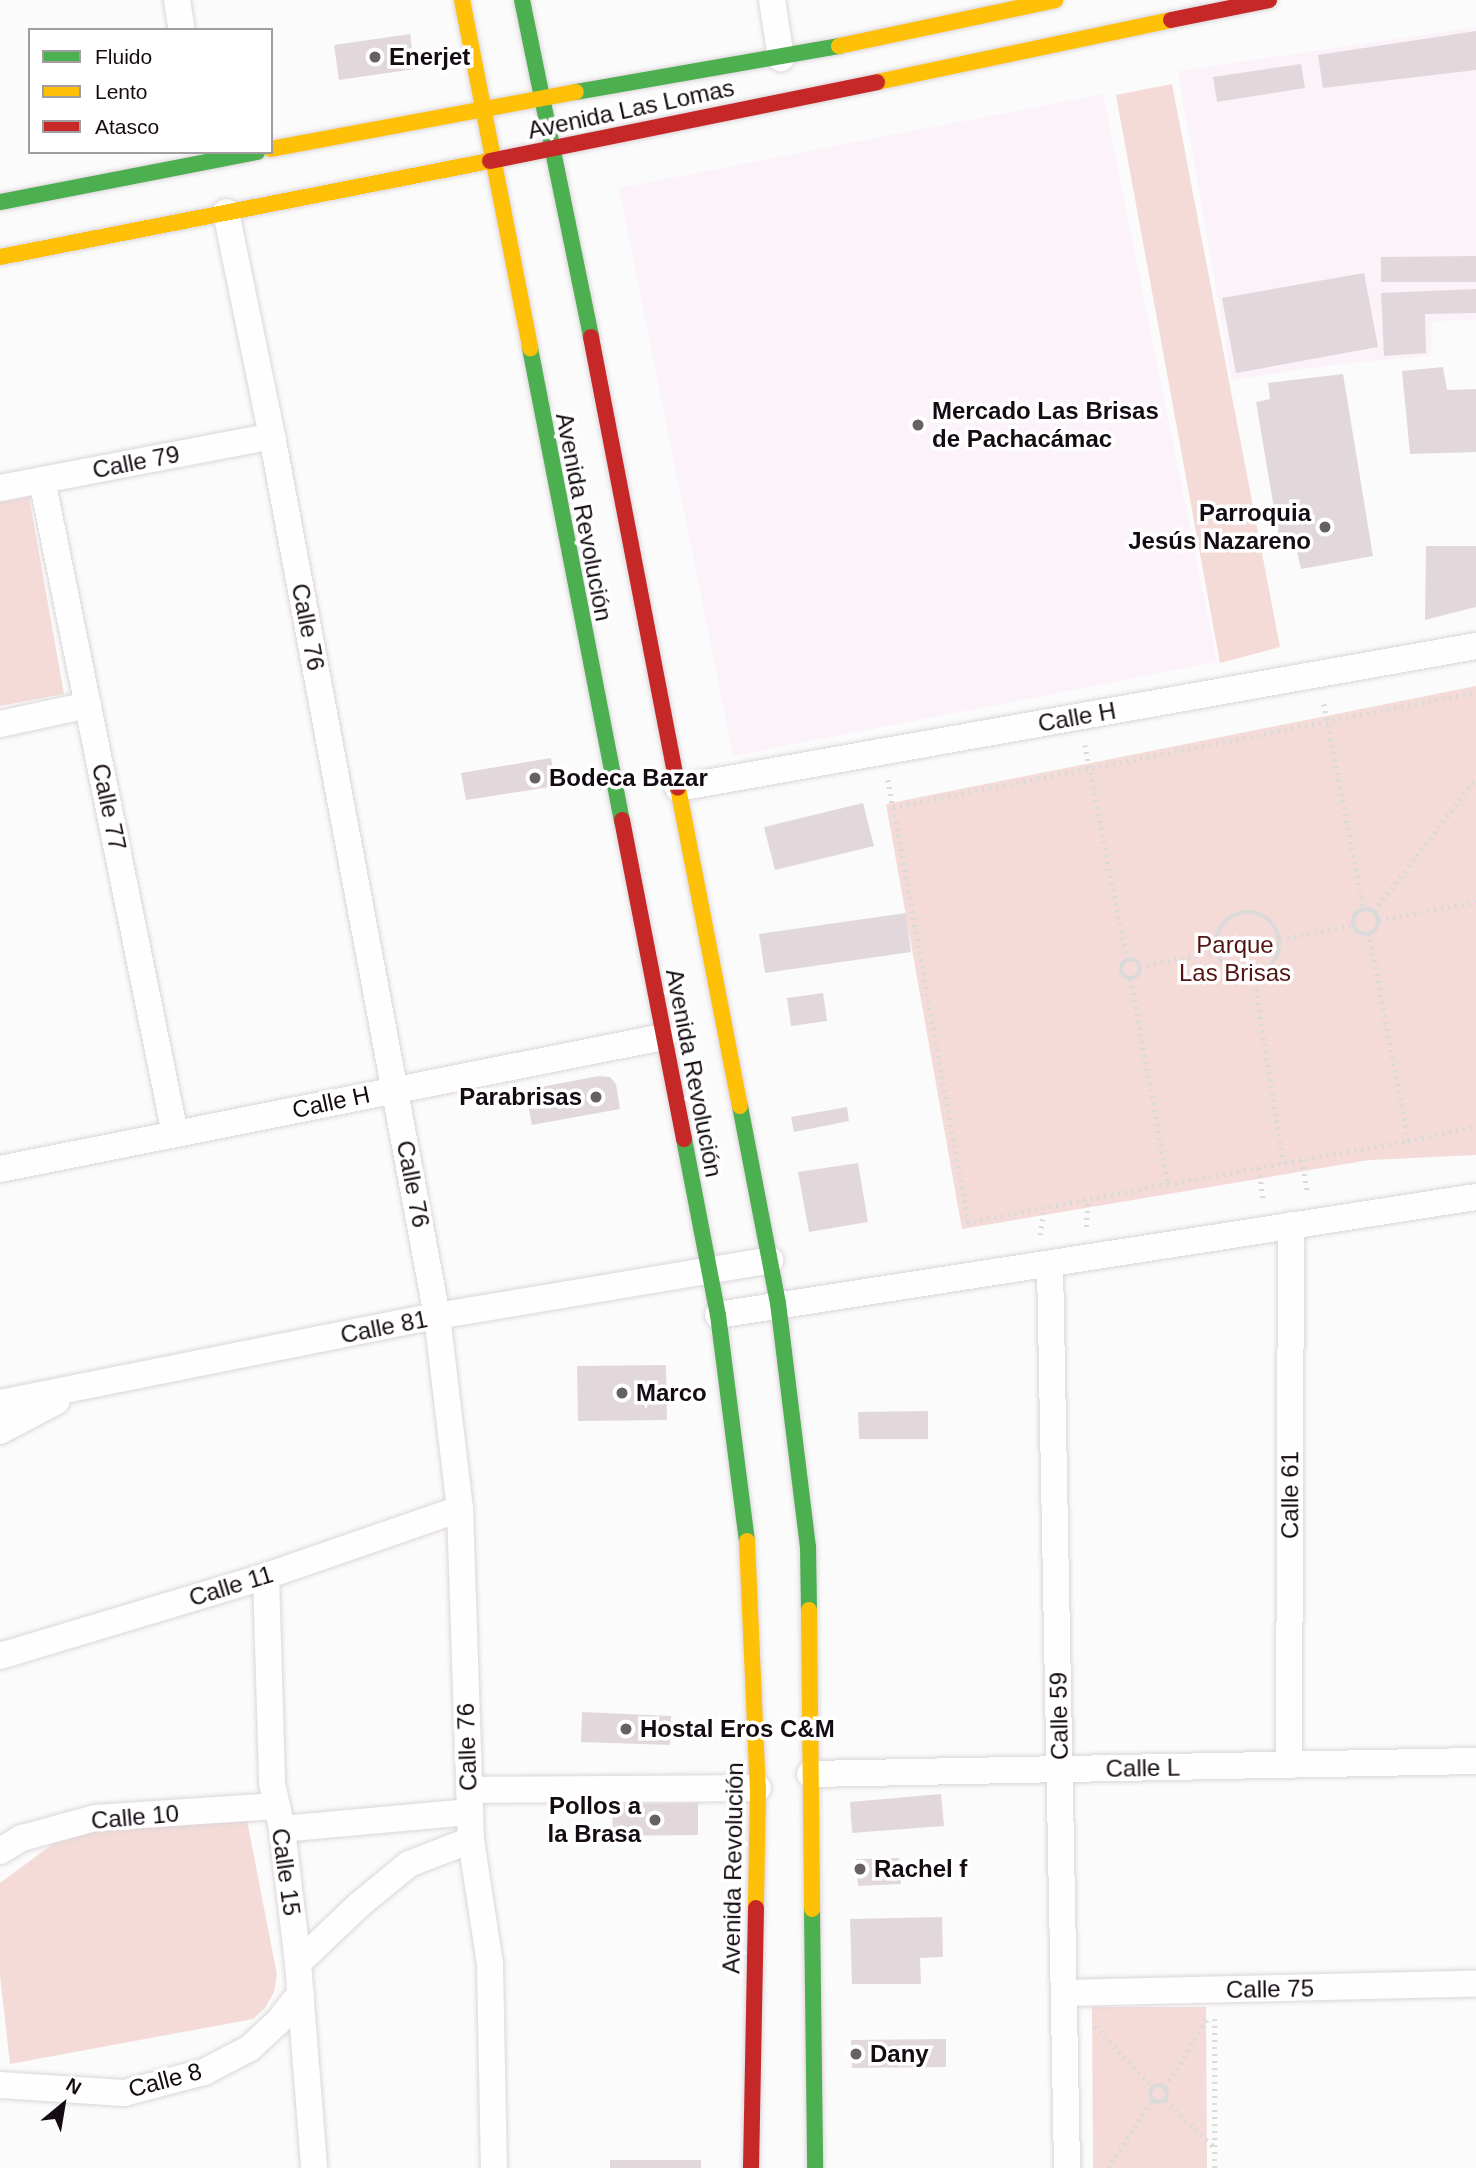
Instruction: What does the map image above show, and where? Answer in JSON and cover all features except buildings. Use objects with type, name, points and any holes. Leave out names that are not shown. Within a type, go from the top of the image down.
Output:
[{"type":"street","points":[[177,0],[182,28]]},
{"type":"street","name":"Avenida Revolución","points":[[462,0],[491,160],[718,1315],[747,1542],[758,1788],[751,2168]]},
{"type":"street","name":"Avenida Revolución","points":[[522,0],[541,99],[554,149],[778,1303],[808,1547],[815,2168]]},
{"type":"street","points":[[772,0],[781,58]]},
{"type":"street","name":"Avenida Las Lomas","points":[[273,149],[482,107],[781,58],[1055,0]]},
{"type":"street","name":"Avenida Las Lomas","points":[[0,257],[554,149],[1269,0]]},
{"type":"street","points":[[0,202],[205,157],[236,154]]},
{"type":"street","name":"Calle 76","points":[[226,212],[272,436],[437,1316],[460,1508],[471,1840],[490,1964],[494,2168]]},
{"type":"street","name":"Calle 79","points":[[0,488],[272,436]]},
{"type":"street","name":"Calle 77","points":[[42,480],[176,1134]]},
{"type":"street","name":"Calle H","points":[[678,788],[1476,646]]},
{"type":"street","points":[[0,724],[88,705]]},
{"type":"street","name":"Calle H","points":[[0,1169],[395,1088],[663,1037]]},
{"type":"street","points":[[718,1315],[778,1303],[1050,1265],[1476,1197]]},
{"type":"street","name":"Calle 61","points":[[1289,1765],[1290,1225]]},
{"type":"street","name":"Calle 81","points":[[0,1403],[437,1316],[770,1260]]},
{"type":"street","name":"Calle 59","points":[[1050,1265],[1067,2168]]},
{"type":"street","points":[[0,1431],[83,1388]]},
{"type":"street","name":"Calle 11","points":[[0,1656],[266,1576],[460,1508]]},
{"type":"street","name":"Calle 15","points":[[266,1576],[272,1783],[298,1963],[314,2168]]},
{"type":"street","name":"Calle L","points":[[810,1774],[1476,1761]]},
{"type":"street","name":"Calle 10","points":[[0,1851],[22,1838],[95,1818],[279,1817],[469,1801],[758,1788]]},
{"type":"street","points":[[298,1963],[359,1905],[409,1864],[471,1840]]},
{"type":"street","name":"Calle 75","points":[[1064,1993],[1476,1984]]},
{"type":"street","name":"Calle 8","points":[[0,2085],[124,2094],[204,2073],[250,2048],[278,2022],[301,1993]]},
{"type":"path","points":[[1318,674],[1364,909]]},
{"type":"path","points":[[1476,692],[893,807],[968,1223],[1476,1126]]},
{"type":"path","points":[[1080,716],[1127,960],[1121,971],[1131,979],[1168,1184]]},
{"type":"path","points":[[1374,911],[1476,779]]},
{"type":"path","points":[[1379,920],[1476,902]]},
{"type":"path","points":[[1364,909],[1374,911],[1379,920],[1377,929],[1369,934],[1362,934],[1354,925],[1357,913],[1364,909]]},
{"type":"path","points":[[1244,913],[1254,913],[1272,923],[1280,939],[1276,961],[1269,969],[1254,975],[1239,975],[1230,970],[1217,952],[1219,931],[1234,916],[1244,913]]},
{"type":"path","points":[[1280,939],[1354,925]]},
{"type":"path","points":[[1369,934],[1408,1141]]},
{"type":"path","points":[[1140,966],[1217,952]]},
{"type":"path","points":[[1127,960],[1134,960],[1140,966]]},
{"type":"path","points":[[1131,979],[1139,975],[1140,966]]},
{"type":"path","points":[[1254,975],[1283,1163]]},
{"type":"path","points":[[1164,2087],[1215,2006],[1215,2168]]},
{"type":"path","points":[[1090,2025],[1090,2020],[1153,2087],[1164,2087]]},
{"type":"path","points":[[1108,2168],[1152,2101],[1149,2091],[1153,2087]]},
{"type":"path","points":[[1164,2087],[1168,2095],[1166,2100]]},
{"type":"path","points":[[1152,2101],[1157,2103],[1166,2100]]},
{"type":"path","points":[[1166,2100],[1215,2148]]},
{"type":"shaded area","points":[[1476,27],[1476,320],[1432,321],[1431,356],[1339,364],[1232,380],[1178,71]]},
{"type":"shaded area","name":"Mercado Las Brisas de Pachacámac","points":[[1103,94],[1217,662],[733,756],[619,188]]},
{"type":"green space","points":[[1172,84],[1280,647],[1220,663],[1116,95]]},
{"type":"green space","points":[[29,497],[64,694],[0,706],[0,502]]},
{"type":"green space","name":"Parque Las Brisas","points":[[1476,686],[1476,1155],[1369,1160],[962,1229],[886,804]]},
{"type":"green space","points":[[244,1805],[277,1975],[274,1992],[265,2008],[253,2019],[10,2064],[0,1975],[0,1883],[65,1835]]},
{"type":"green space","points":[[1092,2007],[1206,2007],[1207,2168],[1093,2168]]},
{"type":"traffic: fast","points":[[522,0],[591,337]]},
{"type":"traffic: fast","points":[[576,92],[839,46]]},
{"type":"traffic: fast","points":[[0,202],[247,154]]},
{"type":"traffic: fast","points":[[530,348],[622,820]]},
{"type":"traffic: fast","points":[[740,1106],[778,1303],[808,1547],[809,1610]]},
{"type":"traffic: fast","points":[[684,1139],[718,1315],[747,1541]]},
{"type":"traffic: fast","points":[[812,1909],[815,2168]]},
{"type":"traffic: slow","points":[[462,0],[530,348]]},
{"type":"traffic: slow","points":[[839,46],[1055,0]]},
{"type":"traffic: slow","points":[[877,82],[1171,20]]},
{"type":"traffic: slow","points":[[273,149],[576,92]]},
{"type":"traffic: slow","points":[[0,257],[490,161]]},
{"type":"traffic: slow","points":[[678,788],[740,1106]]},
{"type":"traffic: slow","points":[[747,1541],[758,1788],[756,1908]]},
{"type":"traffic: slow","points":[[809,1610],[812,1909]]},
{"type":"traffic: jam","points":[[1171,20],[1269,0]]},
{"type":"traffic: jam","points":[[490,161],[877,82]]},
{"type":"traffic: jam","points":[[591,337],[678,788]]},
{"type":"traffic: jam","points":[[622,820],[684,1139]]},
{"type":"traffic: jam","points":[[751,2168],[756,1908]]},
{"type":"place","name":"Enerjet","points":[[375,57]]},
{"type":"place","name":"Mercado Las Brisas de Pachacámac","points":[[918,425]]},
{"type":"place","name":"Parroquia Jesús Nazareno","points":[[1325,527]]},
{"type":"place","name":"Bodeca Bazar","points":[[535,778]]},
{"type":"place","name":"Parabrisas","points":[[596,1097]]},
{"type":"place","name":"Marco","points":[[622,1393]]},
{"type":"place","name":"Hostal Eros C&M","points":[[626,1729]]},
{"type":"place","name":"Pollos a la Brasa","points":[[655,1820]]},
{"type":"place","name":"Rachel f","points":[[860,1869]]},
{"type":"place","name":"Dany","points":[[856,2054]]}]
